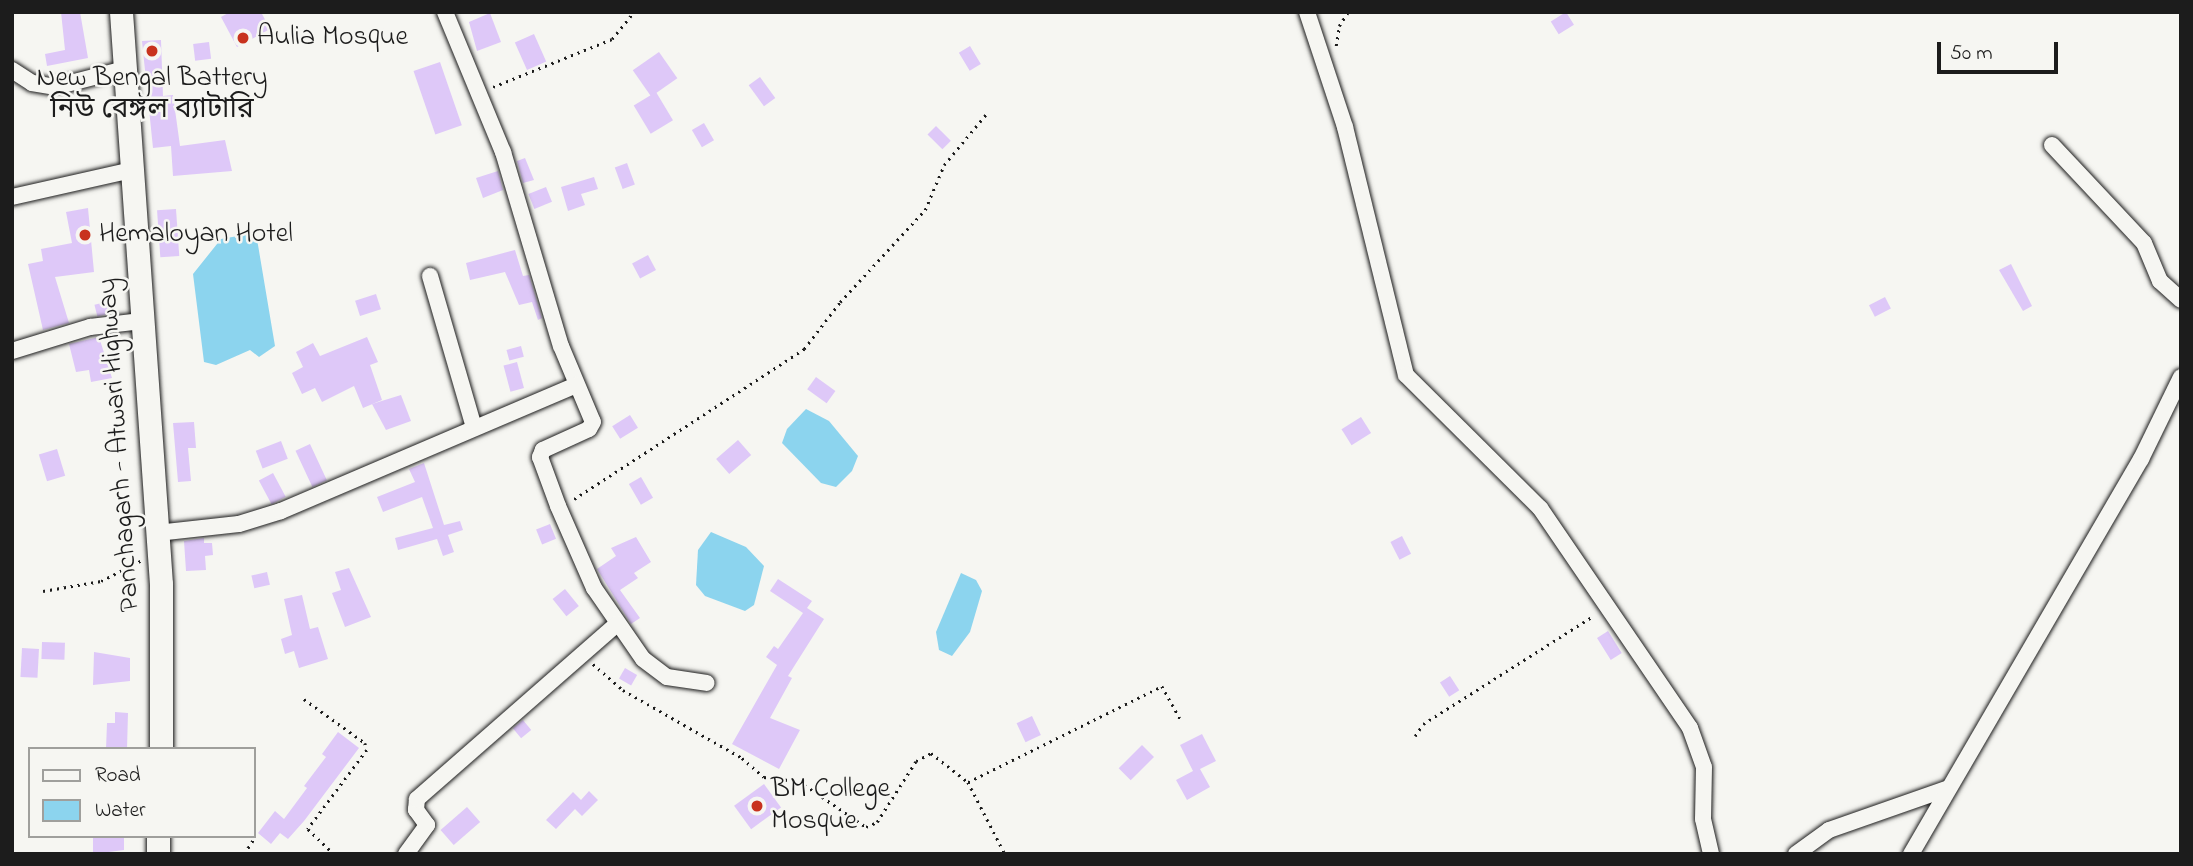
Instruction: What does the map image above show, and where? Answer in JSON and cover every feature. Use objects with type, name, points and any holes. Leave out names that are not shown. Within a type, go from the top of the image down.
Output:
[{"type":"main road","name":"Panchagarh - Atwari Highway","points":[[121,12],[159,560],[163,641],[161,747]]},
{"type":"street","points":[[446,12],[480,92],[576,385],[593,422],[590,429],[543,450],[540,457],[558,506],[584,568],[618,624],[656,671],[707,684]]},
{"type":"street","points":[[1307,12],[1326,60],[1372,227],[1406,375],[1540,508],[1698,747],[1705,777],[1703,819],[1711,854]]},
{"type":"street","points":[[12,70],[32,83],[55,87],[125,69]]},
{"type":"street","points":[[2052,145],[2144,243],[2160,281],[2181,300]]},
{"type":"street","points":[[12,197],[132,170]]},
{"type":"street","points":[[430,276],[474,427]]},
{"type":"street","points":[[12,351],[90,327],[142,321]]},
{"type":"street","points":[[1911,854],[2141,459],[2181,377]]},
{"type":"street","points":[[157,533],[260,519],[576,385]]},
{"type":"street","points":[[406,854],[427,825],[416,810],[417,799],[618,624]]},
{"type":"street","points":[[1796,854],[1829,830],[1949,788]]},
{"type":"path","points":[[480,92],[612,39],[634,12]]},
{"type":"path","points":[[1326,60],[1333,54],[1339,26],[1348,12]]},
{"type":"path","points":[[558,506],[592,489],[804,349],[840,302],[925,210],[944,165],[988,112]]},
{"type":"path","points":[[43,591],[101,581],[136,561],[159,560]]},
{"type":"path","points":[[1415,736],[1423,724],[1607,606]]},
{"type":"path","points":[[582,655],[623,690],[742,758],[764,777],[799,780],[866,827],[877,822],[924,754],[937,757],[968,782],[1005,854]]},
{"type":"path","points":[[968,782],[1162,686],[1180,719]]},
{"type":"path","points":[[304,699],[365,743],[366,750],[308,829],[334,854]]},
{"type":"path","points":[[244,854],[253,840]]},
{"type":"water","points":[[249,234],[257,239],[275,346],[259,357],[250,350],[216,365],[204,362],[193,274],[221,239]]},
{"type":"water","points":[[806,409],[829,421],[858,456],[852,471],[836,487],[821,483],[782,443],[787,429]]},
{"type":"water","points":[[711,532],[746,547],[764,566],[754,605],[745,611],[705,596],[696,585],[698,550]]},
{"type":"water","points":[[961,573],[976,580],[982,591],[970,632],[952,656],[939,650],[936,632]]},
{"type":"building","points":[[61,12],[80,12],[88,58],[47,66],[45,54],[65,50]]},
{"type":"building","name":"Aulia Mosque","points":[[230,12],[261,12],[270,29],[237,47],[221,17]]},
{"type":"building","points":[[1566,12],[1574,25],[1559,34],[1551,22]]},
{"type":"building","points":[[490,13],[501,42],[477,51],[469,22]]},
{"type":"building","points":[[534,34],[546,61],[527,70],[515,43]]},
{"type":"building","points":[[161,40],[163,96],[173,95],[180,146],[225,140],[232,171],[173,176],[171,146],[153,148],[142,41]]},
{"type":"building","points":[[209,42],[211,59],[195,61],[193,44]]},
{"type":"building","points":[[970,46],[981,64],[970,71],[959,53]]},
{"type":"building","points":[[659,52],[677,78],[651,97],[633,70]]},
{"type":"building","points":[[440,62],[462,125],[435,134],[414,71]]},
{"type":"building","points":[[760,77],[775,98],[764,106],[749,85]]},
{"type":"building","points":[[656,92],[673,120],[651,134],[634,105]]},
{"type":"building","points":[[704,123],[714,140],[702,147],[692,130]]},
{"type":"building","points":[[936,126],[951,141],[942,149],[928,134]]},
{"type":"building","points":[[525,158],[534,180],[523,183],[517,161]]},
{"type":"building","points":[[627,163],[635,185],[623,189],[615,167]]},
{"type":"building","points":[[498,171],[503,190],[483,198],[476,178]]},
{"type":"building","points":[[594,177],[598,189],[581,194],[585,205],[568,211],[561,187]]},
{"type":"building","points":[[546,187],[552,202],[534,209],[528,194]]},
{"type":"building","points":[[88,208],[94,272],[55,277],[69,323],[43,330],[28,264],[43,261],[41,249],[72,243],[66,212]]},
{"type":"building","points":[[176,209],[179,256],[160,257],[157,210]]},
{"type":"building","points":[[515,250],[523,276],[529,275],[542,318],[538,320],[532,302],[519,305],[505,272],[470,280],[466,263]]},
{"type":"building","points":[[648,255],[656,270],[640,278],[632,263]]},
{"type":"building","points":[[2011,264],[2032,306],[2023,311],[1999,270]]},
{"type":"building","points":[[376,294],[381,309],[360,316],[355,301]]},
{"type":"building","points":[[1885,297],[1891,309],[1875,317],[1869,305]]},
{"type":"building","points":[[110,301],[113,313],[97,317],[94,305]]},
{"type":"building","points":[[99,337],[112,378],[91,382],[89,370],[76,372],[69,344]]},
{"type":"building","points":[[367,337],[378,362],[370,365],[382,400],[363,408],[354,386],[322,402],[315,388],[302,394],[292,373],[303,367],[296,352],[313,343],[320,356]]},
{"type":"building","points":[[521,346],[524,357],[509,361],[507,350]]},
{"type":"building","points":[[517,362],[524,388],[510,392],[503,366]]},
{"type":"building","points":[[816,377],[835,391],[827,403],[807,389]]},
{"type":"building","points":[[401,395],[411,421],[386,430],[372,404]]},
{"type":"building","points":[[630,415],[638,428],[620,439],[612,426]]},
{"type":"building","points":[[1361,417],[1371,433],[1352,445],[1341,429]]},
{"type":"building","points":[[194,422],[196,448],[188,448],[191,481],[178,482],[173,423]]},
{"type":"building","points":[[738,440],[751,455],[729,474],[716,459]]},
{"type":"building","points":[[281,441],[288,459],[263,468],[256,451]]},
{"type":"building","points":[[310,444],[327,480],[312,487],[295,451]]},
{"type":"building","points":[[57,449],[65,476],[47,481],[39,455]]},
{"type":"building","points":[[424,463],[444,525],[460,521],[463,530],[448,535],[454,552],[443,556],[437,539],[398,550],[395,538],[433,528],[422,497],[383,512],[377,497],[415,482],[409,469]]},
{"type":"building","points":[[273,473],[286,497],[272,504],[259,481]]},
{"type":"building","points":[[641,477],[653,498],[641,505],[629,484]]},
{"type":"building","points":[[550,524],[556,539],[542,544],[536,530]]},
{"type":"building","points":[[1402,536],[1411,554],[1399,560],[1390,542]]},
{"type":"building","points":[[636,537],[651,562],[634,573],[638,578],[620,590],[640,618],[631,624],[597,569],[616,556],[611,548]]},
{"type":"building","points":[[204,538],[204,543],[212,543],[213,555],[205,556],[206,570],[186,571],[184,541]]},
{"type":"building","points":[[349,568],[371,617],[345,627],[332,593],[341,590],[335,572]]},
{"type":"building","points":[[267,572],[270,585],[254,588],[251,576]]},
{"type":"building","points":[[778,579],[812,601],[807,608],[824,619],[788,676],[792,678],[770,718],[800,730],[779,769],[732,744],[777,665],[766,657],[774,646],[778,649],[803,613],[770,591]]},
{"type":"building","points":[[565,589],[579,606],[566,616],[553,599]]},
{"type":"building","points":[[302,595],[310,629],[318,627],[328,659],[299,668],[294,651],[285,654],[281,639],[292,635],[284,599]]},
{"type":"building","points":[[1608,631],[1622,653],[1611,660],[1597,638]]},
{"type":"building","points":[[42,642],[65,643],[64,660],[41,659]]},
{"type":"building","points":[[22,648],[39,649],[37,678],[20,677]]},
{"type":"building","points":[[94,652],[130,658],[130,681],[93,685]]},
{"type":"building","points":[[625,668],[637,675],[631,685],[619,678]]},
{"type":"building","points":[[1450,676],[1459,690],[1449,697],[1440,683]]},
{"type":"building","points":[[115,712],[128,713],[127,747],[106,747],[107,723],[115,723]]},
{"type":"building","points":[[1032,716],[1041,735],[1025,742],[1017,723]]},
{"type":"building","points":[[523,720],[531,730],[521,738],[513,728]]},
{"type":"building","points":[[338,732],[359,748],[288,839],[280,833],[271,844],[258,833],[275,811],[284,819],[307,788],[304,786],[326,757],[322,754]]},
{"type":"building","points":[[1202,734],[1216,761],[1200,769],[1210,787],[1187,800],[1176,780],[1193,771],[1180,745]]},
{"type":"building","points":[[1142,745],[1154,757],[1131,780],[1119,768]]},
{"type":"building","name":"BM College Mosque","points":[[764,784],[781,807],[751,829],[734,806]]},
{"type":"building","points":[[589,791],[598,800],[582,816],[575,809],[556,829],[546,820],[573,792],[581,800]]},
{"type":"building","points":[[467,807],[480,822],[454,845],[441,830]]},
{"type":"building","points":[[93,838],[124,838],[124,850],[93,854]]},
{"type":"place","name":"Aulia Mosque","points":[[243,38]]},
{"type":"place","name":"New Bengal Battery নিউ বেঙ্গল ব্যাটারি","points":[[152,51]]},
{"type":"place","name":"Hemaloyan Hotel","points":[[85,235]]},
{"type":"place","name":"BM College Mosque","points":[[757,806]]}]
